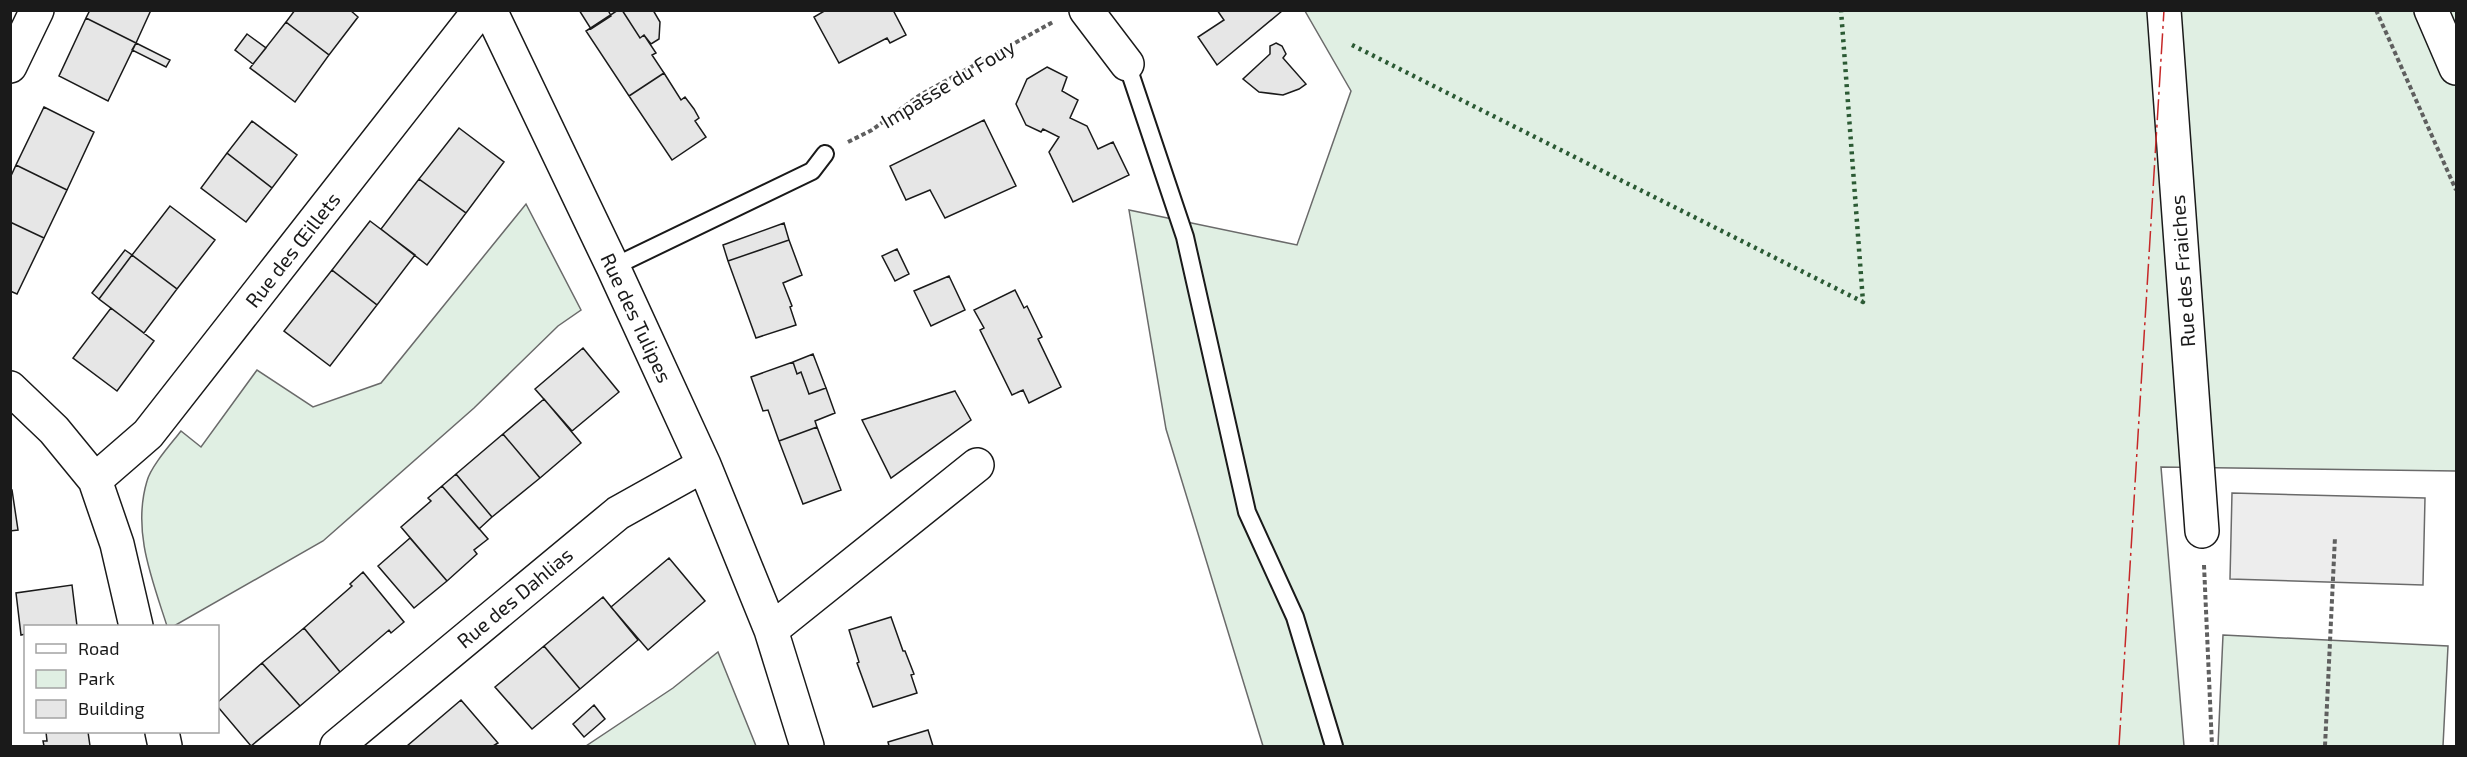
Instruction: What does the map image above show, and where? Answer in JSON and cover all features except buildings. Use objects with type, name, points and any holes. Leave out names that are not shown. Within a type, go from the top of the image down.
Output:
[{"type":"street","points":[[10,66],[37,10]]},
{"type":"street","name":"Rue des Œillets","points":[[95,480],[148,434],[480,10]]},
{"type":"street","name":"Rue des Tulipes","points":[[490,10],[613,267],[704,465],[771,630],[807,747]]},
{"type":"street","name":"Rue des Fraiches","points":[[2163,10],[2202,531]]},
{"type":"street","points":[[2431,10],[2457,68]]},
{"type":"street","points":[[1074,13],[1127,64]]},
{"type":"street","points":[[10,388],[54,430],[95,480],[117,544],[136,625]]},
{"type":"street","name":"Rue des Dahlias","points":[[338,747],[618,513],[704,465]]},
{"type":"street","points":[[771,630],[977,465]]},
{"type":"lane","points":[[1127,64],[1185,237],[1247,512],[1295,617],[1334,747]]},
{"type":"lane","points":[[613,267],[812,171],[825,154]]},
{"type":"path","points":[[2376,10],[2457,190]]},
{"type":"path","name":"Impasse du Fouy","points":[[825,154],[872,130],[920,96],[1074,13]]},
{"type":"path","points":[[2202,531],[2212,747]]},
{"type":"path","points":[[2325,747],[2335,537]]},
{"type":"green space","points":[[1305,11],[2456,11],[2456,471],[2161,467],[2184,746],[1263,746],[1166,429],[1129,210],[1297,245],[1351,91]]},
{"type":"green space","points":[[526,204],[581,310],[558,326],[474,408],[323,541],[176,625],[167,625],[146,555],[142,518],[143,500],[147,481],[153,469],[181,431],[201,447],[257,370],[313,407],[381,383]]},
{"type":"green space","points":[[2223,635],[2448,646],[2443,746],[2218,746]]},
{"type":"green space","points":[[718,652],[756,746],[586,746],[673,688]]},
{"type":"shaded area","points":[[2232,493],[2425,498],[2423,585],[2230,579]]},
{"type":"hedge","points":[[1352,45],[1863,302],[1841,10]]},
{"type":"power","points":[[2119,746],[2164,10]]}]
